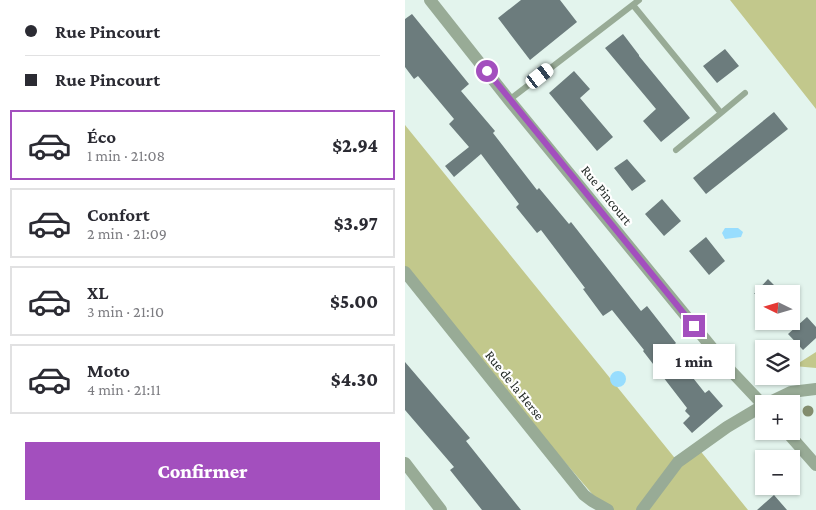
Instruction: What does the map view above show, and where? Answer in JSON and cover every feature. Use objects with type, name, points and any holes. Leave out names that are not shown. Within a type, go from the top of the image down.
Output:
[{"type":"street","name":"Rue Pincourt","points":[[430,0],[509,100],[725,364],[755,396]]},
{"type":"street","name":"Rue de la Herse","points":[[405,272],[584,495],[608,510]]},
{"type":"street","points":[[785,395],[791,392],[816,389]]},
{"type":"street","points":[[642,510],[678,462],[727,427],[755,410]]},
{"type":"street","points":[[794,440],[816,465]]},
{"type":"street","points":[[405,463],[441,510]]},
{"type":"lane","points":[[509,100],[639,0]]},
{"type":"lane","points":[[633,5],[721,113]]},
{"type":"lane","points":[[677,150],[745,93]]},
{"type":"green space","points":[[730,0],[816,0],[816,109]]},
{"type":"green space","points":[[405,125],[678,462],[698,448],[748,510],[606,510],[405,276]]},
{"type":"green space","points":[[816,352],[816,368],[800,367],[800,362]]},
{"type":"water","points":[[725,228],[738,228],[743,232],[741,237],[725,239],[722,233]]},
{"type":"water","points":[[615,371],[621,371],[626,376],[624,385],[615,387],[610,382],[610,376]]},
{"type":"building","points":[[521,0],[560,0],[577,22],[530,60],[498,18]]},
{"type":"building","points":[[412,14],[469,84],[461,91],[495,131],[493,133],[537,190],[539,188],[569,224],[571,222],[641,311],[647,306],[676,343],[670,349],[705,393],[709,390],[723,406],[692,433],[683,423],[690,416],[685,411],[687,408],[644,350],[612,310],[603,316],[583,289],[585,288],[541,230],[537,233],[516,207],[519,204],[481,154],[454,177],[445,166],[469,147],[449,124],[454,119],[418,76],[414,79],[405,67],[405,19]]},
{"type":"building","points":[[623,34],[690,118],[661,142],[643,121],[656,109],[605,48]]},
{"type":"building","points":[[725,49],[739,66],[717,83],[703,66]]},
{"type":"building","points":[[574,71],[590,89],[580,98],[613,137],[597,151],[549,93]]},
{"type":"building","points":[[774,112],[788,129],[706,194],[693,178]]},
{"type":"building","points":[[627,159],[646,181],[632,191],[614,168]]},
{"type":"building","points":[[662,199],[681,221],[664,236],[645,214]]},
{"type":"building","points":[[706,237],[725,261],[709,275],[689,251]]},
{"type":"building","points":[[768,279],[774,285],[762,285]]},
{"type":"building","points":[[807,317],[816,327],[816,338],[803,350],[800,347],[800,340],[794,340],[788,334],[792,330],[800,330],[800,323]]},
{"type":"building","points":[[405,362],[470,438],[466,441],[521,510],[482,510],[450,470],[454,467],[405,410]]},
{"type":"building","points":[[774,495],[787,510],[757,510]]},
{"type":"route","points":[[487,71],[694,326]]}]
